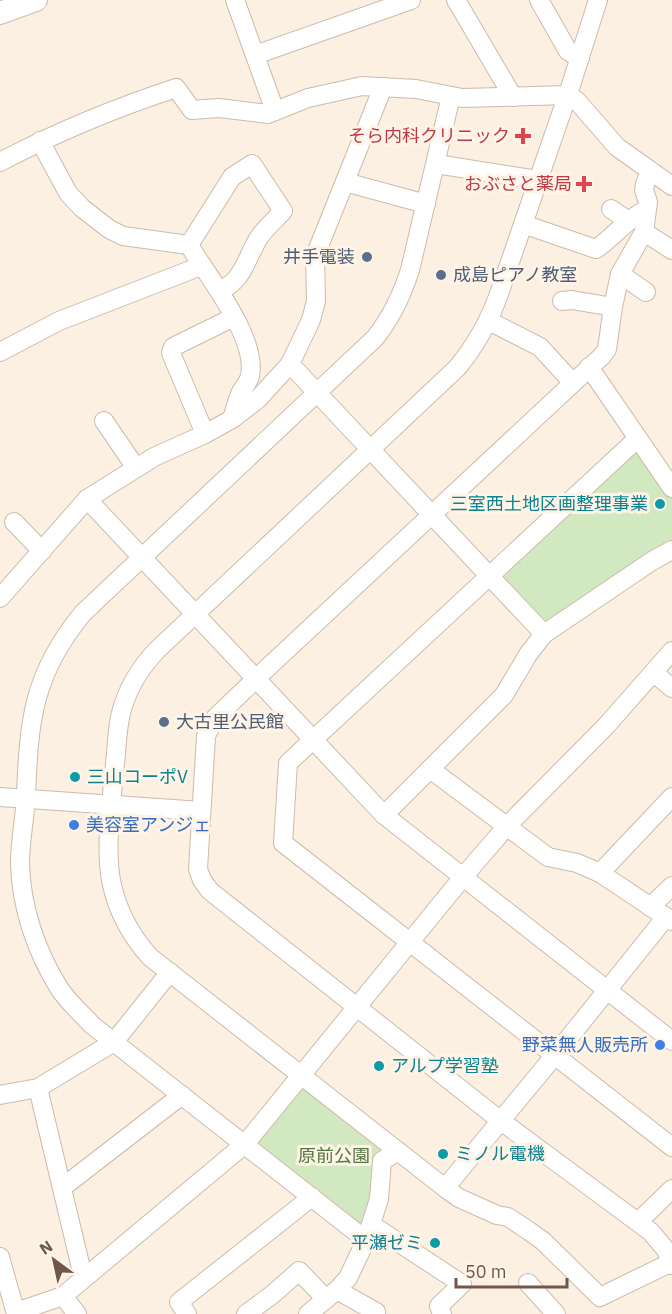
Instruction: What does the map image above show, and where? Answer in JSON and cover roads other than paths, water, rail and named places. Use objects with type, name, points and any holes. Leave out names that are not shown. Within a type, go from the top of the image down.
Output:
[{"type":"street","points":[[8,7],[36,0]]},
{"type":"street","points":[[236,0],[275,111]]},
{"type":"street","points":[[255,55],[411,0]]},
{"type":"street","points":[[456,0],[513,97]]},
{"type":"street","points":[[539,0],[568,51],[580,58]]},
{"type":"street","points":[[598,0],[568,95],[489,321],[476,344],[457,368],[371,451],[148,659],[130,689],[119,722],[109,866],[117,905],[139,944],[150,957],[444,1188],[459,1198],[497,1215],[508,1217],[543,1241],[600,1297],[672,1263],[658,1239],[501,1121],[205,886],[198,869],[208,728],[214,719],[257,678],[607,349],[612,307],[620,274],[644,232],[648,202],[644,189],[650,171]]},
{"type":"street","points":[[0,162],[40,141],[139,100],[176,88],[192,110],[219,108],[268,114],[308,98],[362,86],[416,88],[462,98],[568,95],[577,101],[617,147],[672,186]]},
{"type":"street","points":[[3,586],[42,551],[87,499],[162,453],[205,434],[232,418],[258,399],[290,364],[312,320],[316,301],[315,256],[383,87]]},
{"type":"street","points":[[442,1314],[439,1306],[462,1284],[312,1197],[92,1025],[70,1003],[38,948],[25,907],[20,863],[26,799],[28,737],[36,698],[58,648],[83,613],[142,555],[375,338],[394,309],[411,270],[451,96]]},
{"type":"street","points":[[351,134],[366,111],[373,111]]},
{"type":"street","points":[[40,141],[68,193],[82,208],[109,229],[123,236],[189,245]]},
{"type":"street","points":[[189,245],[232,177],[252,164],[283,211],[259,237],[239,277],[230,286],[220,291]]},
{"type":"street","points":[[436,164],[538,180]]},
{"type":"street","points":[[345,182],[426,204]]},
{"type":"street","points":[[611,209],[627,220]]},
{"type":"street","points":[[523,224],[596,249],[627,220],[646,210]]},
{"type":"street","points":[[644,232],[672,250]]},
{"type":"street","points":[[189,245],[220,291],[246,341],[251,369],[250,378],[241,393],[232,418]]},
{"type":"street","points":[[0,352],[59,321],[201,266]]},
{"type":"street","points":[[620,274],[646,292]]},
{"type":"street","points":[[562,301],[572,300],[612,307]]},
{"type":"street","points":[[205,434],[171,353],[174,346],[234,317]]},
{"type":"street","points":[[489,321],[540,347],[573,383]]},
{"type":"street","points":[[290,364],[544,634]]},
{"type":"street","points":[[589,367],[672,488]]},
{"type":"street","points":[[104,421],[136,468]]},
{"type":"street","points":[[638,438],[288,763],[283,843],[672,1147]]},
{"type":"street","points":[[87,499],[384,815],[672,1041]]},
{"type":"street","points":[[14,522],[42,551]]},
{"type":"street","points":[[384,815],[504,695],[529,653],[544,634],[672,550]]},
{"type":"street","points":[[0,1257],[16,1313],[63,1296],[245,1144],[507,826],[606,726],[672,651]]},
{"type":"street","points":[[654,673],[672,688]]},
{"type":"street","points":[[430,770],[548,857],[577,863],[600,873],[669,919],[444,1188]]},
{"type":"street","points":[[0,797],[201,811]]},
{"type":"street","points":[[600,873],[672,797]]},
{"type":"street","points":[[650,908],[672,886]]},
{"type":"street","points":[[0,1095],[38,1088],[114,1042],[170,972]]},
{"type":"street","points":[[38,1088],[81,1268],[85,1276]]},
{"type":"street","points":[[63,1187],[182,1095]]},
{"type":"street","points":[[308,1314],[332,1295],[348,1278],[369,1232],[379,1199],[382,1161],[398,1151]]},
{"type":"street","points":[[638,1222],[672,1189]]},
{"type":"street","points":[[187,1314],[179,1302],[312,1197]]},
{"type":"street","points":[[246,1314],[273,1294],[299,1270],[332,1295],[376,1312],[376,1314]]},
{"type":"street","points":[[528,1283],[556,1314]]},
{"type":"street","points":[[63,1296],[77,1314]]},
{"type":"place","name":"そら内科クリニック","points":[[523,136]]},
{"type":"place","name":"おぶさと薬局","points":[[584,184]]},
{"type":"place","name":"井手電装","points":[[367,257]]},
{"type":"place","name":"成島ピアノ教室","points":[[441,275]]},
{"type":"place","name":"三室西土地区画整理事業","points":[[660,504]]},
{"type":"place","name":"大古里公民館","points":[[164,722]]},
{"type":"place","name":"三山コーポV","points":[[75,777]]},
{"type":"place","name":"美容室アンジェ","points":[[74,825]]},
{"type":"place","name":"野菜無人販売所","points":[[660,1045]]},
{"type":"place","name":"アルプ学習塾","points":[[379,1066]]},
{"type":"place","name":"ミノル電機","points":[[443,1154]]},
{"type":"place","name":"平瀬ゼミ","points":[[435,1243]]},
{"type":"park label","name":"原前公園","points":[[334,1156]]}]
